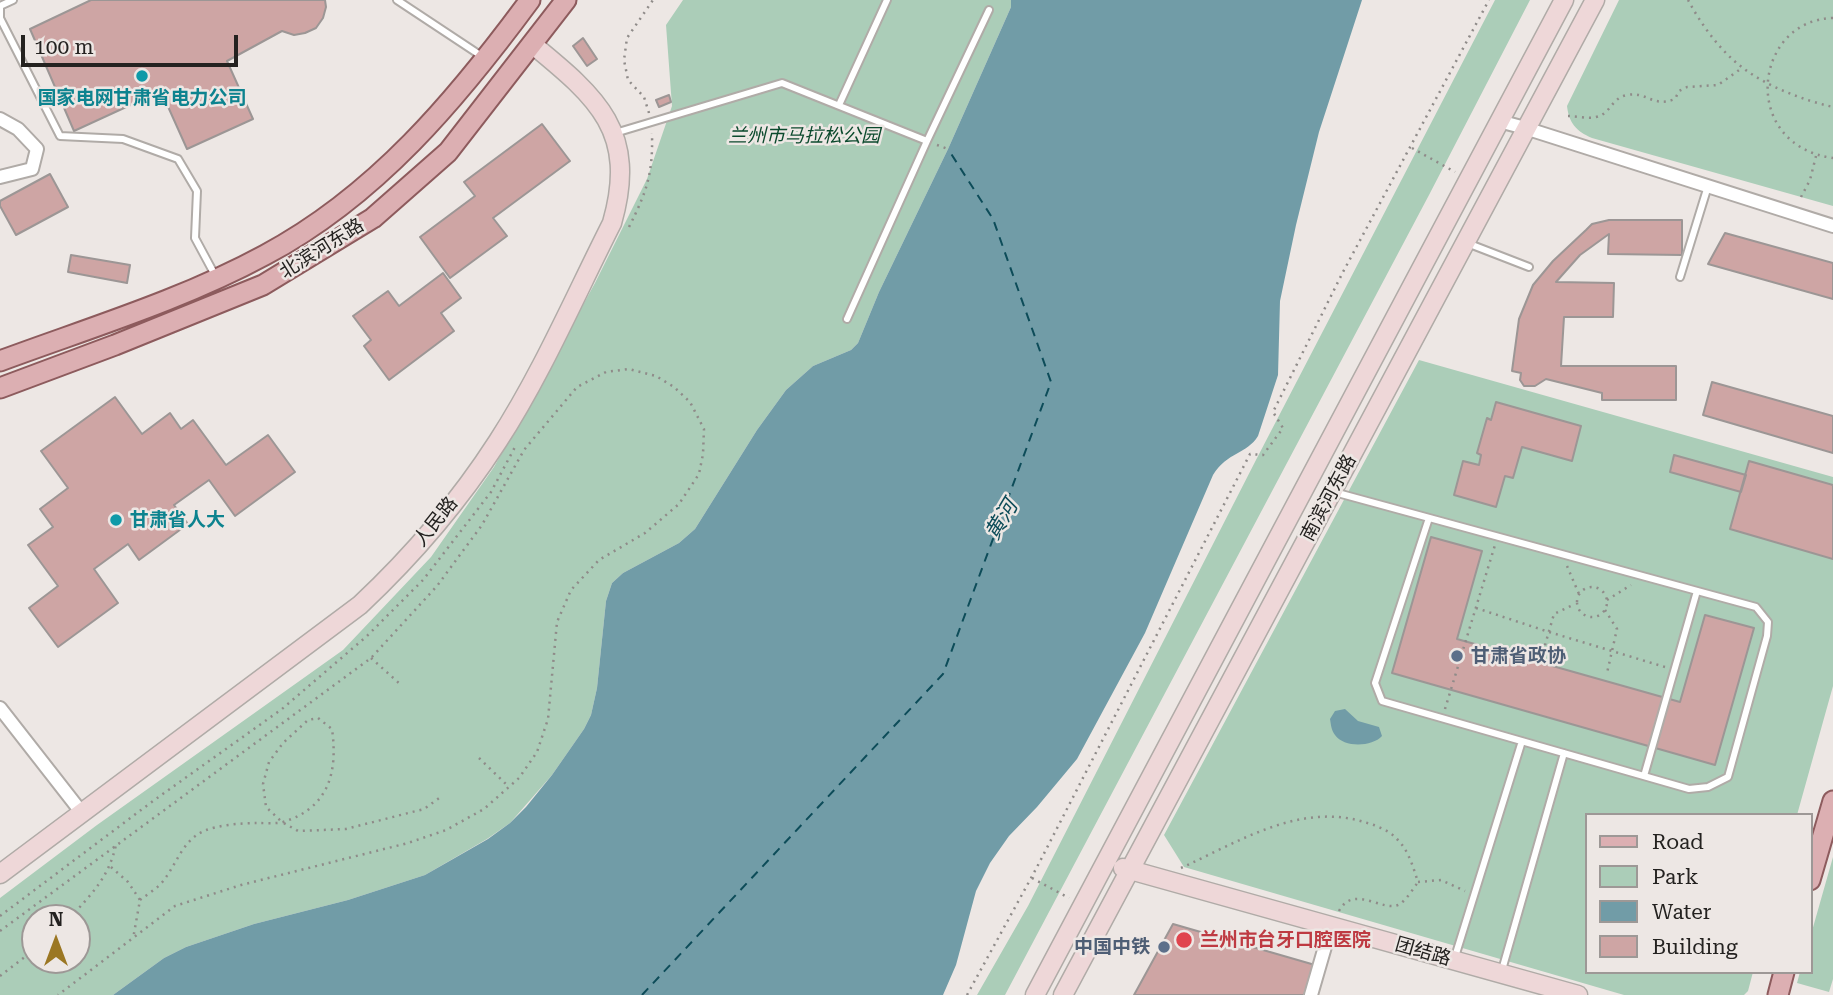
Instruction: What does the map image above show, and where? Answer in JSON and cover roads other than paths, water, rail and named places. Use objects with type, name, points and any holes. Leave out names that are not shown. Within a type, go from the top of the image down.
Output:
[{"type":"main road","name":"北滨河东路","points":[[0,361],[216,278],[267,254],[346,202],[400,156],[452,99],[530,0]]},
{"type":"main road","name":"北滨河东路","points":[[0,388],[263,285],[373,218],[448,152],[566,0]]},
{"type":"main road","name":"南滨河东路","points":[[1035,995],[1564,0]]},
{"type":"main road","name":"南滨河东路","points":[[1063,995],[1595,0]]},
{"type":"main road","name":"人民路","points":[[0,874],[360,605],[396,571],[497,442],[525,394],[612,223],[619,201],[621,179],[621,156],[613,133],[589,95],[532,44]]},
{"type":"main road","points":[[1812,873],[1833,801]]},
{"type":"main road","name":"团结路","points":[[1106,864],[1578,995]]},
{"type":"main road","points":[[1777,995],[1784,974]]},
{"type":"main road","points":[[1784,974],[1790,995]]},
{"type":"street","points":[[0,119],[18,129],[37,149],[32,169],[0,177]]},
{"type":"street","points":[[1499,121],[1833,226]]},
{"type":"street","points":[[0,708],[82,813]]},
{"type":"street","points":[[1311,995],[1331,926]]},
{"type":"lane","points":[[13,0],[0,6],[0,18],[61,136],[123,139],[178,159],[197,191],[195,238],[216,278]]},
{"type":"lane","points":[[397,0],[484,58]]},
{"type":"lane","points":[[839,105],[887,0]]},
{"type":"lane","points":[[847,319],[989,10]]},
{"type":"lane","points":[[613,133],[782,83],[928,141]]},
{"type":"lane","points":[[1680,277],[1708,186]]},
{"type":"lane","points":[[1465,242],[1529,267]]},
{"type":"lane","points":[[1333,491],[1756,607],[1768,622],[1767,636],[1728,777],[1708,787],[1689,789],[1382,701],[1375,683],[1429,518]]},
{"type":"lane","points":[[1644,776],[1698,591]]},
{"type":"lane","points":[[1453,960],[1522,741]]},
{"type":"lane","points":[[1500,974],[1564,753]]},
{"type":"water","name":"黄河","points":[[1011,0],[1362,0],[1319,132],[1296,225],[1280,301],[1278,375],[1258,436],[1224,462],[1213,475],[1145,633],[1077,759],[1009,836],[990,863],[976,891],[956,965],[943,995],[113,995],[164,958],[186,947],[254,924],[348,900],[425,875],[488,839],[526,807],[552,775],[591,715],[597,688],[606,601],[612,583],[623,573],[679,543],[695,529],[757,430],[786,390],[813,366],[851,350],[858,343],[879,292],[948,149],[1011,7]]},
{"type":"water","points":[[1345,709],[1358,721],[1379,727],[1382,736],[1365,744],[1351,744],[1339,739],[1333,731],[1330,719],[1335,711]]},
{"type":"place","name":"国家电网甘肃省电力公司","points":[[142,76]]},
{"type":"place","name":"甘肃省人大","points":[[116,520]]},
{"type":"place","name":"甘肃省政协","points":[[1457,656]]},
{"type":"place","name":"兰州市台牙口腔医院","points":[[1184,940]]},
{"type":"place","name":"中国中铁","points":[[1164,947]]},
{"type":"park label","name":"兰州市马拉松公园","points":[[804,136]]}]
